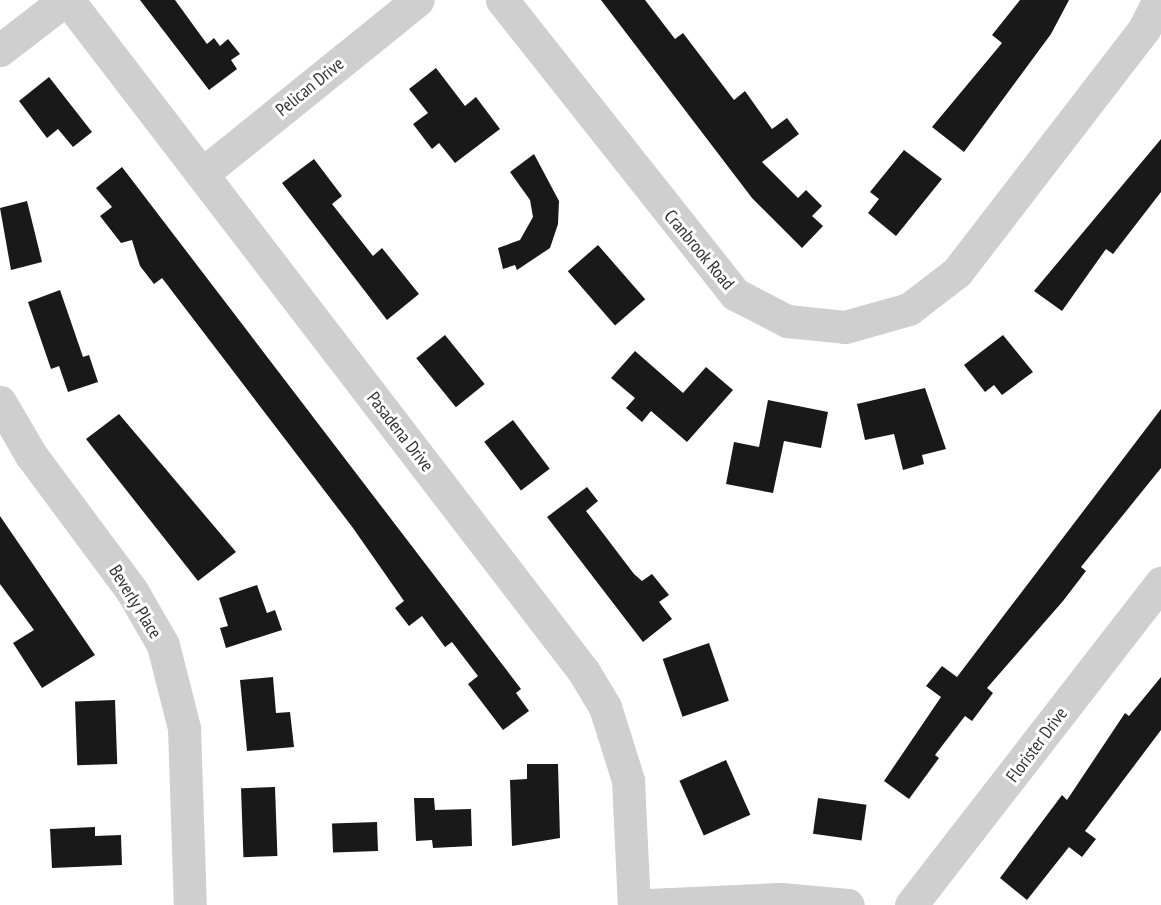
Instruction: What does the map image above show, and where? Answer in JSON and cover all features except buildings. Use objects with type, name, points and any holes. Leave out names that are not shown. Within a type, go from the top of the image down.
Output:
[{"type":"street","points":[[0,50],[66,0]]},
{"type":"street","name":"Pasadena Drive","points":[[66,0],[584,672],[612,724],[628,780],[634,905]]},
{"type":"street","name":"Pelican Drive","points":[[202,174],[418,0]]},
{"type":"street","name":"Cranbrook Road","points":[[502,0],[735,294],[787,321],[845,327],[909,309],[957,272],[1144,29],[1159,0]]},
{"type":"street","name":"Beverly Place","points":[[0,402],[31,455],[132,591],[163,645],[184,728],[190,905]]},
{"type":"street","name":"Florister Drive","points":[[911,905],[1161,583]]},
{"type":"street","points":[[648,905],[781,900],[848,905]]}]
